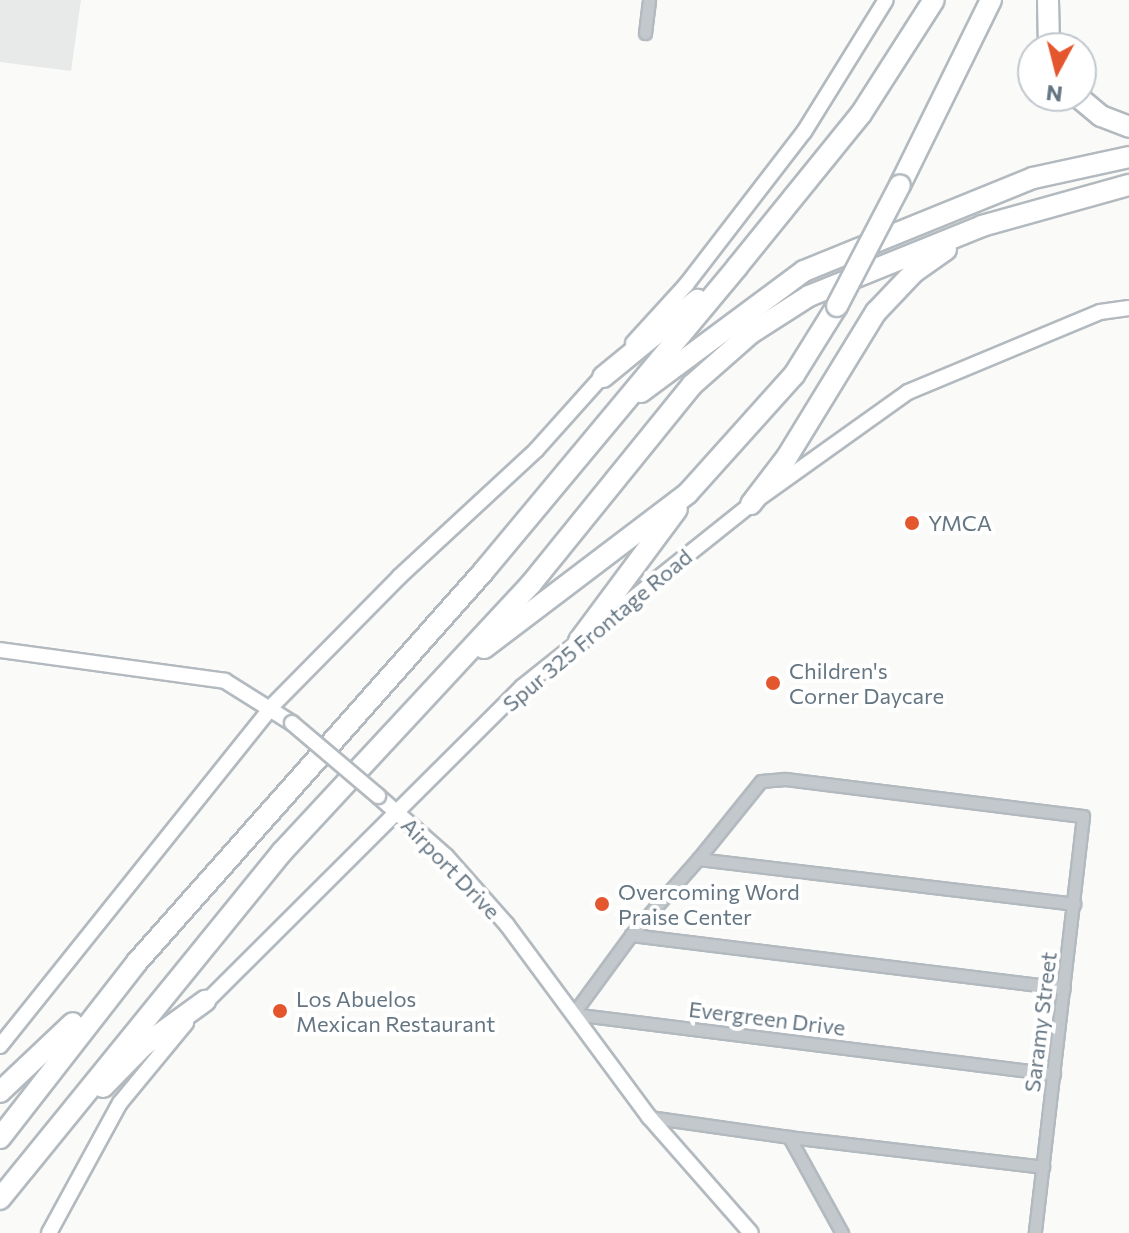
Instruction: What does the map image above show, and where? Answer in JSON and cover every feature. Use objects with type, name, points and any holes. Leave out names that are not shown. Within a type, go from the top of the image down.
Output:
[{"type":"highway","points":[[0,1138],[137,962],[483,572],[737,267],[861,114],[934,0]]},
{"type":"highway","points":[[579,641],[688,493],[794,375],[837,306],[991,0]]},
{"type":"highway","points":[[1048,0],[1049,32]]},
{"type":"highway","points":[[1096,112],[1129,127]]},
{"type":"highway","points":[[613,414],[804,271],[1033,178],[1129,157]]},
{"type":"highway","points":[[0,1199],[16,1175],[282,852],[531,584],[692,385],[751,333],[809,296],[982,226],[1129,185]]},
{"type":"highway","points":[[751,504],[787,457],[876,312],[914,272],[982,226]]},
{"type":"highway","points":[[603,377],[737,267]]},
{"type":"highway","points":[[439,682],[688,493]]},
{"type":"highway","points":[[0,1092],[137,962]]},
{"type":"highway","points":[[16,1175],[143,1046],[205,1001]]},
{"type":"main road","points":[[0,1046],[272,706],[399,577],[537,449],[686,285],[804,132],[886,0]]},
{"type":"main road","name":"Spur 325 Frontage Road","points":[[49,1233],[120,1103],[205,1001],[399,814],[522,687],[751,504],[908,392],[1100,312],[1129,308]]},
{"type":"main road","name":"Airport Drive","points":[[0,650],[201,676],[225,681],[272,706],[399,814],[486,901],[649,1117],[751,1233]]},
{"type":"street","points":[[645,33],[649,0]]},
{"type":"street","name":"Saramy Street","points":[[698,859],[761,781],[785,779],[1083,816],[1035,1233]]},
{"type":"street","points":[[573,1014],[631,935],[698,859],[1074,904]]},
{"type":"street","points":[[631,935],[1064,988]]},
{"type":"street","name":"Evergreen Drive","points":[[573,1014],[1054,1074]]},
{"type":"street","points":[[649,1117],[1043,1167]]},
{"type":"street","points":[[789,1137],[842,1233]]},
{"type":"shaded area","points":[[0,0],[81,0],[71,71],[0,62]]},
{"type":"place","name":"YMCA","points":[[912,523]]},
{"type":"place","name":"Children's Corner Daycare","points":[[773,683]]},
{"type":"place","name":"Overcoming Word Praise Center","points":[[602,904]]},
{"type":"place","name":"Los Abuelos Mexican Restaurant","points":[[280,1011]]}]
